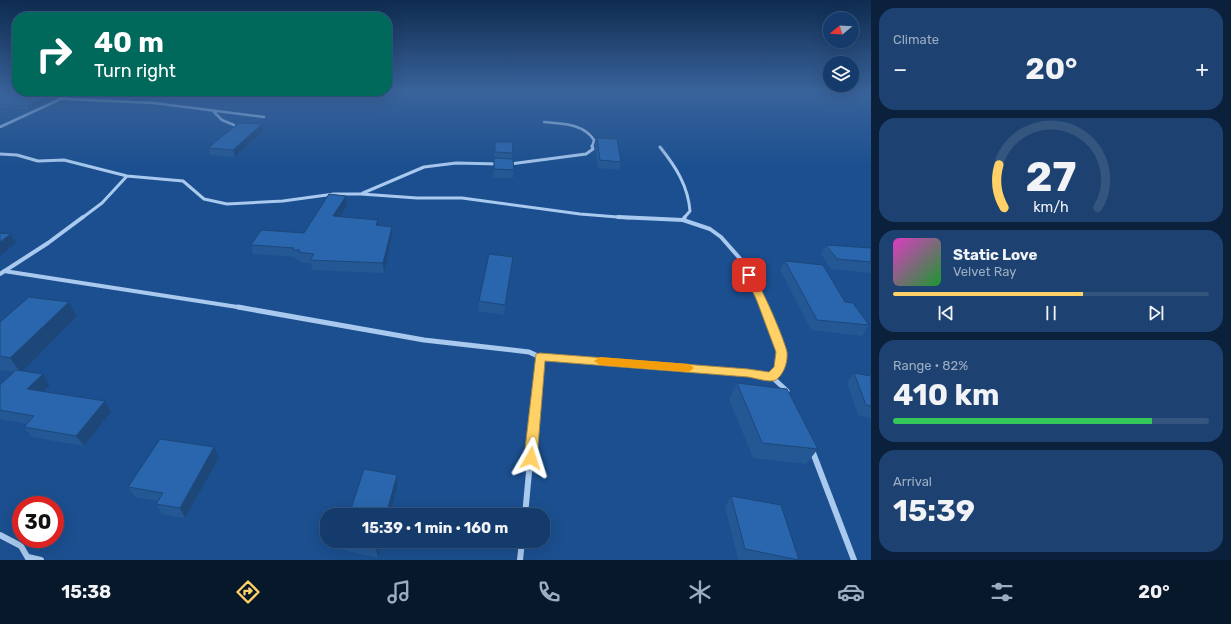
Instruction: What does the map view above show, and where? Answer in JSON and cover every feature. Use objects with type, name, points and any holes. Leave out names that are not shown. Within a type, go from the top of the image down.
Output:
[{"type":"street","points":[[0,127],[24,116]]},
{"type":"street","points":[[218,116],[222,120],[234,125]]},
{"type":"street","points":[[508,164],[586,154],[593,149],[592,145],[594,140],[586,132],[566,124],[544,122]]},
{"type":"street","points":[[660,147],[683,178],[690,198],[690,211],[683,220]]},
{"type":"street","points":[[0,154],[17,155],[38,161],[64,160],[90,168],[116,172],[127,176],[171,178],[183,181],[204,199],[227,204],[275,202],[334,194],[361,194],[477,200],[580,214],[653,220],[683,220],[710,229],[721,238],[743,262],[762,301],[781,352],[780,368],[772,377]]},
{"type":"street","points":[[361,194],[424,167],[456,163],[500,164]]},
{"type":"street","points":[[2,272],[48,242],[102,203],[127,176]]},
{"type":"street","points":[[2,272],[202,300],[424,340],[529,352],[540,357],[748,373],[772,377],[788,392],[791,400]]},
{"type":"street","points":[[526,508],[540,357]]},
{"type":"street","points":[[809,444],[854,560]]},
{"type":"street","points":[[0,536],[21,546],[29,558],[41,560]]},
{"type":"street","points":[[520,560],[521,548]]},
{"type":"building","points":[[239,123],[262,124],[233,150],[208,148]]},
{"type":"building","points":[[597,138],[617,139],[621,162],[600,160]]},
{"type":"building","points":[[495,142],[512,142],[513,153],[495,152]]},
{"type":"building","points":[[494,158],[513,159],[514,170],[494,169]]},
{"type":"building","points":[[329,194],[346,196],[333,216],[378,220],[376,225],[392,227],[383,263],[310,260],[314,254],[298,252],[300,250],[293,250],[294,248],[251,245],[261,230],[304,233]]},
{"type":"building","points":[[0,233],[11,234],[0,242]]},
{"type":"building","points":[[826,245],[871,248],[871,262],[837,259]]},
{"type":"building","points":[[489,254],[513,257],[505,305],[479,301]]},
{"type":"building","points":[[785,261],[823,265],[845,302],[853,303],[869,325],[817,320]]},
{"type":"building","points":[[29,297],[69,302],[10,358],[0,356],[0,322]]},
{"type":"building","points":[[16,370],[43,374],[27,389],[105,401],[76,436],[24,427],[34,416],[0,410],[0,385]]},
{"type":"building","points":[[854,373],[871,376],[871,406],[866,405]]},
{"type":"building","points":[[737,383],[787,389],[818,449],[762,443]]},
{"type":"building","points":[[160,439],[214,447],[180,508],[156,504],[163,493],[128,487]]},
{"type":"building","points":[[364,469],[397,475],[388,508],[351,508]]},
{"type":"building","points":[[731,496],[781,505],[799,560],[745,549]]},
{"type":"slow traffic","points":[[600,361],[689,368]]},
{"type":"route","points":[[531,458],[540,357],[748,373],[772,377],[780,368],[781,352],[762,301],[749,275]]}]
